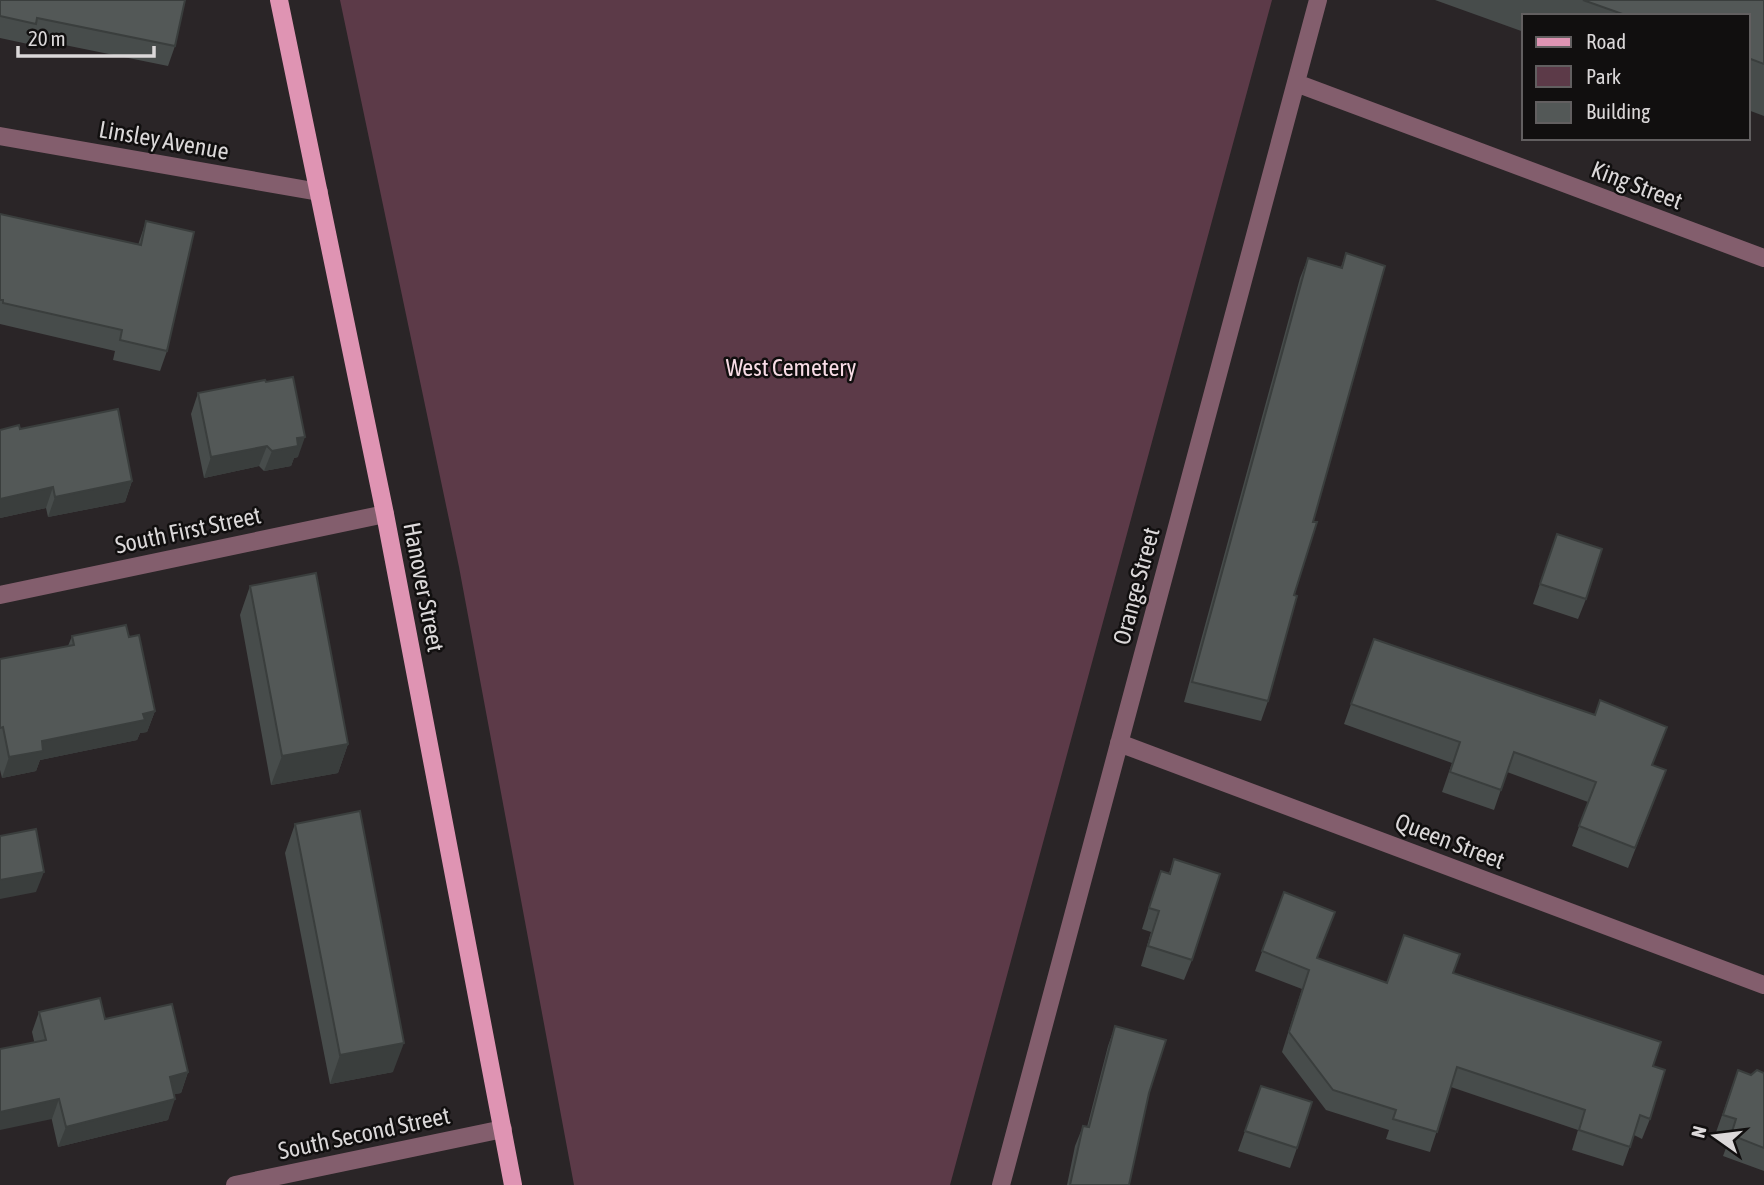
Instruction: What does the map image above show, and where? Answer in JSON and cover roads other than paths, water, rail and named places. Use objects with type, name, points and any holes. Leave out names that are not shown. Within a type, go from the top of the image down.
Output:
[{"type":"main road","name":"Hanover Street","points":[[279,0],[385,514],[513,1185]]},
{"type":"street","name":"Orange Street","points":[[1001,1185],[1318,0]]},
{"type":"street","name":"King Street","points":[[1296,83],[1764,258]]},
{"type":"street","name":"Linsley Avenue","points":[[0,136],[319,192]]},
{"type":"street","name":"South First Street","points":[[0,595],[385,514]]},
{"type":"street","name":"Queen Street","points":[[1119,743],[1764,985]]},
{"type":"street","name":"South Second Street","points":[[235,1185],[503,1129]]},
{"type":"park label","name":"West Cemetery","points":[[791,367]]}]
